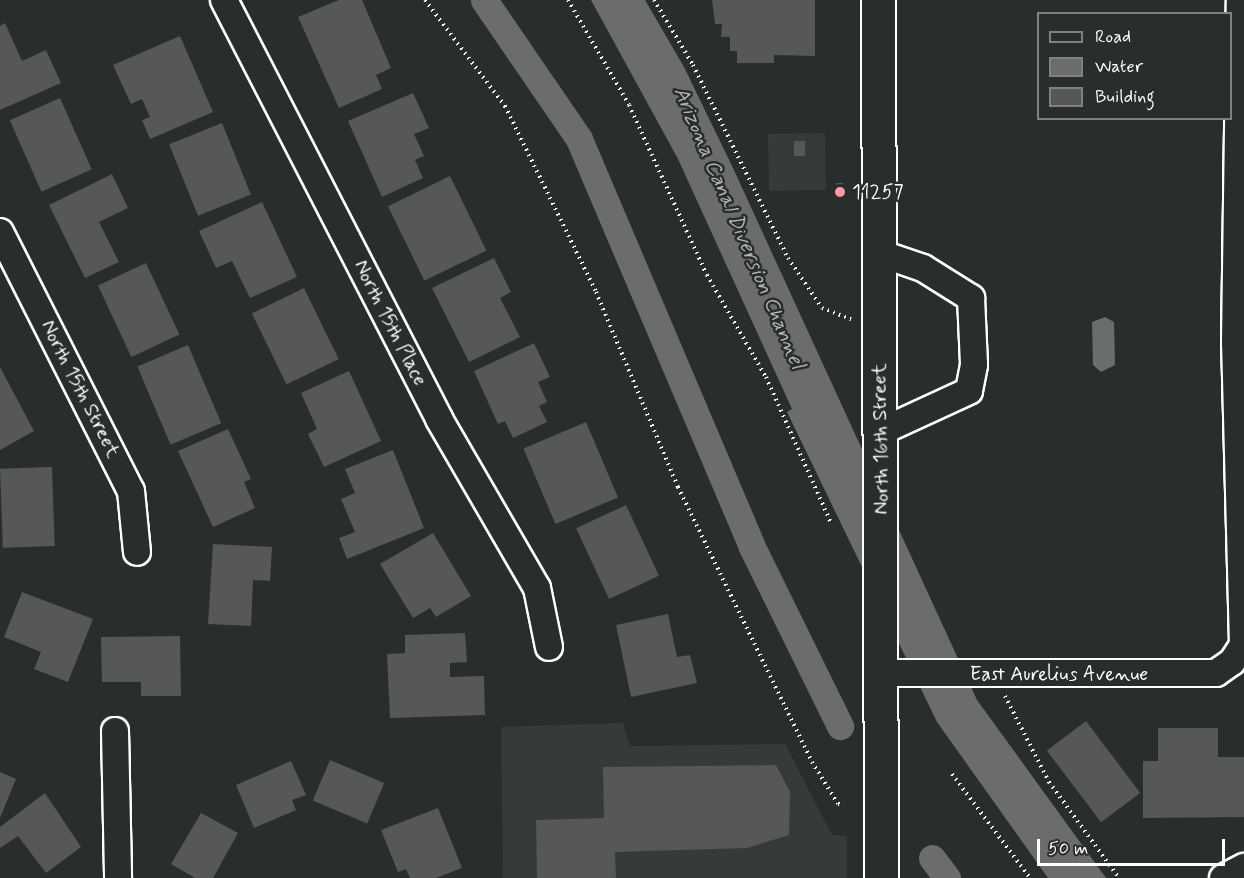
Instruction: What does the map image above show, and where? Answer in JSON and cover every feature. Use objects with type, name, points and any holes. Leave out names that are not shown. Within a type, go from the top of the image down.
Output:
[{"type":"main road","name":"North 16th Street","points":[[878,0],[883,685],[881,878]]},
{"type":"street","name":"North 15th Place","points":[[225,0],[440,419],[537,588],[549,647]]},
{"type":"street","name":"East Aurelius Avenue","points":[[883,685],[999,675],[1216,673],[1232,662],[1244,645],[1235,343],[1240,0]]},
{"type":"street","name":"North 15th Street","points":[[0,232],[131,491],[138,552]]},
{"type":"street","points":[[879,253],[923,268],[971,298],[974,365],[969,391],[880,432]]},
{"type":"street","points":[[115,731],[118,878]]},
{"type":"street","points":[[1223,878],[1244,867]]},
{"type":"path","points":[[425,0],[505,106],[596,292],[678,487],[812,762],[838,804],[844,806]]},
{"type":"path","points":[[568,0],[629,105],[707,275],[766,377],[831,523]]},
{"type":"path","points":[[654,0],[693,65],[788,258],[808,289],[822,308],[845,319],[879,318]]},
{"type":"path","points":[[999,675],[1006,699],[1049,782],[1119,878]]},
{"type":"path","points":[[952,774],[1030,878]]},
{"type":"shaded area","points":[[825,133],[826,190],[769,191],[768,134]]},
{"type":"shaded area","points":[[623,723],[630,746],[785,744],[832,835],[847,836],[847,878],[503,878],[501,727]]},
{"type":"water","name":"Arizona Canal Diversion Channel","points":[[591,0],[645,0],[684,67],[733,168],[977,700],[1106,878],[1048,878],[937,722],[787,412],[792,409],[678,159]]},
{"type":"water","points":[[1105,317],[1114,322],[1115,365],[1101,372],[1093,365],[1092,322]]},
{"type":"building","points":[[339,0],[362,0],[391,68],[376,75],[382,89],[339,108],[298,17]]},
{"type":"building","points":[[712,0],[815,0],[815,56],[774,55],[774,63],[737,63],[737,51],[730,51],[730,37],[721,37],[722,24],[715,24]]},
{"type":"building","points":[[5,23],[22,61],[46,50],[61,83],[0,110],[0,26]]},
{"type":"building","points":[[180,36],[213,112],[150,139],[142,120],[150,117],[142,99],[131,104],[113,65]]},
{"type":"building","points":[[413,93],[429,128],[414,134],[424,156],[415,160],[423,178],[382,197],[348,121]]},
{"type":"building","points":[[60,98],[92,169],[41,192],[10,120]]},
{"type":"building","points":[[222,123],[251,194],[198,216],[169,144]]},
{"type":"building","points":[[794,141],[805,141],[805,156],[794,156]]},
{"type":"building","points":[[112,174],[128,208],[99,222],[119,262],[85,278],[49,205]]},
{"type":"building","points":[[450,176],[486,251],[424,281],[388,206]]},
{"type":"building","points":[[836,183],[843,183],[843,193],[836,198]]},
{"type":"building","points":[[262,202],[297,277],[250,298],[232,261],[216,268],[199,231]]},
{"type":"building","points":[[494,258],[511,292],[500,298],[520,337],[469,362],[432,288]]},
{"type":"building","points":[[146,263],[179,335],[131,357],[98,285]]},
{"type":"building","points":[[304,288],[339,359],[287,384],[252,313]]},
{"type":"building","points":[[534,343],[550,377],[538,382],[547,402],[539,406],[547,422],[513,438],[505,421],[498,424],[474,371]]},
{"type":"building","points":[[188,345],[221,423],[171,445],[137,366]]},
{"type":"building","points":[[0,367],[34,431],[0,450]]},
{"type":"building","points":[[349,371],[381,441],[324,467],[308,434],[317,429],[301,393]]},
{"type":"building","points":[[586,422],[618,497],[555,524],[523,449]]},
{"type":"building","points":[[228,429],[251,479],[244,482],[255,508],[213,527],[178,451]]},
{"type":"building","points":[[393,450],[424,528],[347,559],[339,538],[355,532],[341,499],[355,493],[345,469]]},
{"type":"building","points":[[52,467],[55,546],[3,548],[0,469]]},
{"type":"building","points":[[626,505],[659,576],[609,599],[576,528]]},
{"type":"building","points":[[433,533],[471,596],[436,617],[430,608],[413,618],[380,564]]},
{"type":"building","points":[[213,544],[272,547],[270,581],[253,580],[251,626],[208,624]]},
{"type":"building","points":[[22,592],[93,619],[68,682],[34,669],[41,652],[4,637]]},
{"type":"building","points":[[668,614],[677,657],[690,655],[697,683],[631,697],[616,625]]},
{"type":"building","points":[[465,633],[467,662],[450,663],[450,677],[484,676],[485,715],[390,718],[387,654],[405,653],[405,635]]},
{"type":"building","points":[[180,636],[181,696],[141,696],[141,682],[102,682],[101,637]]},
{"type":"building","points":[[1086,721],[1140,793],[1101,822],[1047,750]]},
{"type":"building","points":[[1158,728],[1218,728],[1218,757],[1244,757],[1244,817],[1143,818],[1143,761],[1158,761]]},
{"type":"building","points":[[330,760],[384,783],[367,824],[313,801]]},
{"type":"building","points":[[291,761],[306,795],[292,800],[296,810],[254,828],[236,785]]},
{"type":"building","points":[[776,765],[790,792],[789,835],[747,848],[615,852],[616,878],[537,878],[536,820],[604,818],[603,767]]},
{"type":"building","points":[[0,772],[16,779],[0,818]]},
{"type":"building","points":[[45,793],[81,847],[46,873],[18,836],[0,848],[0,827]]},
{"type":"building","points":[[438,808],[462,868],[436,878],[410,878],[406,869],[398,872],[381,830]]},
{"type":"building","points":[[201,813],[238,833],[213,878],[195,878],[171,864]]},
{"type":"waterway","points":[[484,0],[579,139],[751,545],[840,726]]},
{"type":"waterway","points":[[932,858],[947,878]]},
{"type":"place","name":"11257","points":[[840,192]]}]
